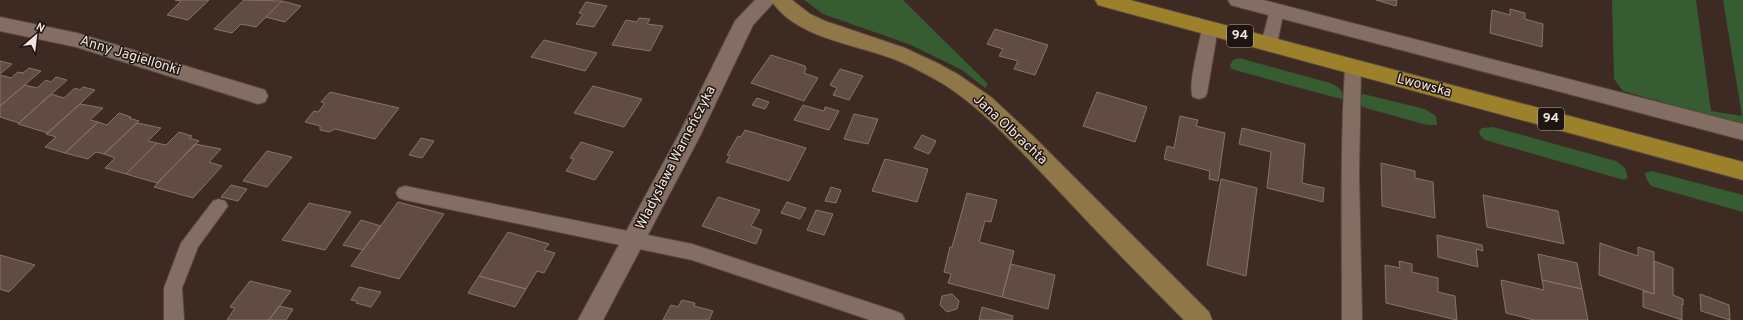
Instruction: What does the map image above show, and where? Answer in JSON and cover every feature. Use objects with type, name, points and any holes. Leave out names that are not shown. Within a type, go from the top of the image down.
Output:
[{"type":"main road","name":"Lwowska","points":[[1105,0],[1743,171]]},
{"type":"street","name":"Władysława Warneńczyka","points":[[590,320],[689,136],[745,21],[766,0]]},
{"type":"street","name":"Jana Olbrachta","points":[[781,0],[802,19],[819,27],[900,54],[951,80],[983,102],[1017,134],[1200,320]]},
{"type":"street","points":[[1238,0],[1743,132]]},
{"type":"street","name":"Anny Jagiellonki","points":[[0,24],[77,40],[258,96]]},
{"type":"lane","points":[[1269,44],[1277,10]]},
{"type":"lane","points":[[1199,93],[1202,68],[1210,28]]},
{"type":"lane","points":[[1352,320],[1350,173],[1353,67]]},
{"type":"lane","points":[[405,193],[697,253],[895,320]]},
{"type":"lane","points":[[174,320],[173,288],[190,243],[219,206]]},
{"type":"green space","points":[[804,0],[903,0],[988,84],[985,88],[962,70],[911,45],[823,14]]},
{"type":"green space","points":[[1612,0],[1696,0],[1711,111],[1742,116],[1723,0],[1743,0],[1743,125],[1623,91],[1614,79]]},
{"type":"green space","points":[[1239,58],[1330,83],[1340,89],[1343,97],[1341,99],[1231,69],[1230,65],[1233,60]]},
{"type":"green space","points":[[1363,94],[1425,109],[1436,116],[1437,125],[1427,125],[1362,107],[1360,97]]},
{"type":"green space","points":[[1493,127],[1616,161],[1625,168],[1628,177],[1624,180],[1485,140],[1480,135],[1479,131],[1482,128]]},
{"type":"green space","points":[[1652,171],[1743,195],[1743,212],[1651,186],[1645,173]]},
{"type":"building","points":[[175,0],[209,0],[188,20],[167,15],[181,1]]},
{"type":"building","points":[[244,0],[282,1],[256,27],[241,24],[232,33],[214,29]]},
{"type":"building","points":[[1376,0],[1397,0],[1396,6]]},
{"type":"building","points":[[282,1],[301,6],[285,22],[266,17]]},
{"type":"building","points":[[586,2],[607,6],[594,27],[576,24],[583,14],[579,13]]},
{"type":"building","points":[[1510,9],[1525,13],[1525,19],[1543,24],[1542,47],[1490,33],[1492,10],[1510,15]]},
{"type":"building","points":[[639,18],[650,19],[647,24],[663,26],[650,51],[612,45],[626,20],[637,22]]},
{"type":"building","points":[[995,29],[1048,45],[1035,75],[1014,69],[1018,61],[999,56],[1003,49],[987,44]]},
{"type":"building","points":[[544,40],[597,53],[585,71],[531,57]]},
{"type":"building","points":[[771,55],[805,66],[806,69],[804,73],[818,78],[804,101],[751,83]]},
{"type":"building","points":[[0,61],[12,64],[0,74]]},
{"type":"building","points":[[29,68],[41,71],[0,106],[0,75],[11,78],[18,72],[23,73]]},
{"type":"building","points":[[840,69],[863,76],[849,100],[833,95],[837,88],[830,85]]},
{"type":"building","points":[[56,77],[67,80],[19,123],[0,117],[0,106],[25,85],[37,88],[46,80],[51,82]]},
{"type":"building","points":[[593,86],[642,99],[624,127],[574,113]]},
{"type":"building","points":[[83,87],[95,90],[48,133],[18,124],[51,94],[64,98],[75,88],[80,90]]},
{"type":"building","points":[[330,92],[399,108],[375,139],[335,129],[329,132],[320,130],[320,126],[305,122],[314,111],[318,112],[325,103],[321,102]]},
{"type":"building","points":[[1097,92],[1147,107],[1135,142],[1083,126]]},
{"type":"building","points":[[757,98],[769,102],[765,109],[752,105]]},
{"type":"building","points":[[80,104],[103,108],[90,120],[98,122],[65,153],[45,147],[56,137],[46,134]]},
{"type":"building","points":[[803,105],[824,111],[825,107],[839,111],[829,130],[794,120]]},
{"type":"building","points":[[119,113],[139,121],[104,154],[96,152],[88,159],[65,153],[98,122],[107,125]]},
{"type":"building","points":[[854,114],[878,119],[868,144],[844,139]]},
{"type":"building","points":[[1180,116],[1198,120],[1196,126],[1225,133],[1218,181],[1209,179],[1210,171],[1164,159],[1167,146],[1174,148]]},
{"type":"building","points":[[137,123],[161,128],[148,141],[157,143],[126,174],[105,168],[115,158],[104,154]]},
{"type":"building","points":[[1242,128],[1305,144],[1302,183],[1324,188],[1323,202],[1267,188],[1271,152],[1239,144]]},
{"type":"building","points":[[745,130],[806,148],[789,181],[726,162],[730,156],[727,155],[738,136],[741,137]]},
{"type":"building","points":[[179,132],[192,136],[189,138],[199,141],[157,183],[126,174],[157,143],[166,145]]},
{"type":"building","points":[[922,135],[936,141],[929,154],[914,148]]},
{"type":"building","points":[[421,138],[434,141],[422,158],[409,155]]},
{"type":"building","points":[[581,142],[613,152],[595,180],[566,171],[574,159],[570,158]]},
{"type":"building","points":[[195,144],[221,149],[209,162],[222,166],[193,198],[154,187]]},
{"type":"building","points":[[267,151],[292,157],[267,187],[243,181]]},
{"type":"building","points":[[885,159],[928,169],[917,202],[872,191]]},
{"type":"building","points":[[1381,163],[1415,171],[1415,178],[1433,182],[1435,218],[1382,206]]},
{"type":"building","points":[[1221,179],[1257,188],[1246,276],[1207,265]]},
{"type":"building","points":[[231,185],[247,189],[238,201],[221,197]]},
{"type":"building","points":[[831,187],[841,190],[836,203],[825,201]]},
{"type":"building","points":[[967,193],[997,200],[991,222],[985,221],[979,242],[1014,251],[1002,297],[948,283],[951,274],[944,272],[950,247],[952,247]]},
{"type":"building","points":[[1483,195],[1558,211],[1564,244],[1487,227]]},
{"type":"building","points":[[718,197],[760,210],[751,226],[762,230],[756,244],[702,226]]},
{"type":"building","points":[[398,202],[444,214],[399,279],[351,266]]},
{"type":"building","points":[[787,202],[806,208],[800,219],[781,213]]},
{"type":"building","points":[[309,203],[351,212],[325,250],[282,240]]},
{"type":"building","points":[[816,210],[833,214],[824,235],[807,230]]},
{"type":"building","points":[[361,220],[381,226],[363,250],[343,245]]},
{"type":"building","points":[[508,232],[549,244],[544,250],[555,253],[544,273],[537,271],[526,289],[479,276]]},
{"type":"building","points":[[1437,235],[1482,245],[1483,251],[1476,249],[1478,267],[1438,257]]},
{"type":"building","points":[[1600,243],[1638,256],[1638,247],[1654,252],[1654,294],[1599,275]]},
{"type":"building","points":[[1538,254],[1577,263],[1582,289],[1542,280]]},
{"type":"building","points":[[0,255],[35,265],[9,292],[0,289]]},
{"type":"building","points":[[1399,261],[1412,264],[1412,272],[1438,278],[1438,292],[1455,296],[1457,320],[1386,303],[1385,265],[1400,268]]},
{"type":"building","points":[[1654,261],[1673,268],[1673,295],[1683,299],[1682,320],[1643,307],[1643,291],[1654,294]]},
{"type":"building","points":[[1011,264],[1055,275],[1048,309],[1002,297]]},
{"type":"building","points":[[479,276],[526,289],[515,307],[468,293]]},
{"type":"building","points":[[1501,280],[1544,290],[1542,280],[1582,289],[1588,320],[1534,320],[1506,313]]},
{"type":"building","points":[[250,281],[291,291],[269,320],[227,320],[235,308],[230,307]]},
{"type":"building","points":[[359,287],[381,292],[371,307],[351,300]]},
{"type":"building","points":[[952,294],[959,301],[957,309],[947,312],[940,305],[942,296]]},
{"type":"building","points":[[1700,294],[1729,305],[1730,320],[1701,311]]},
{"type":"building","points":[[682,300],[695,303],[694,306],[713,311],[709,320],[663,320],[671,305],[678,307]]},
{"type":"building","points":[[279,306],[293,309],[286,320],[269,320]]},
{"type":"building","points":[[982,307],[1013,316],[1012,320],[979,320]]}]
